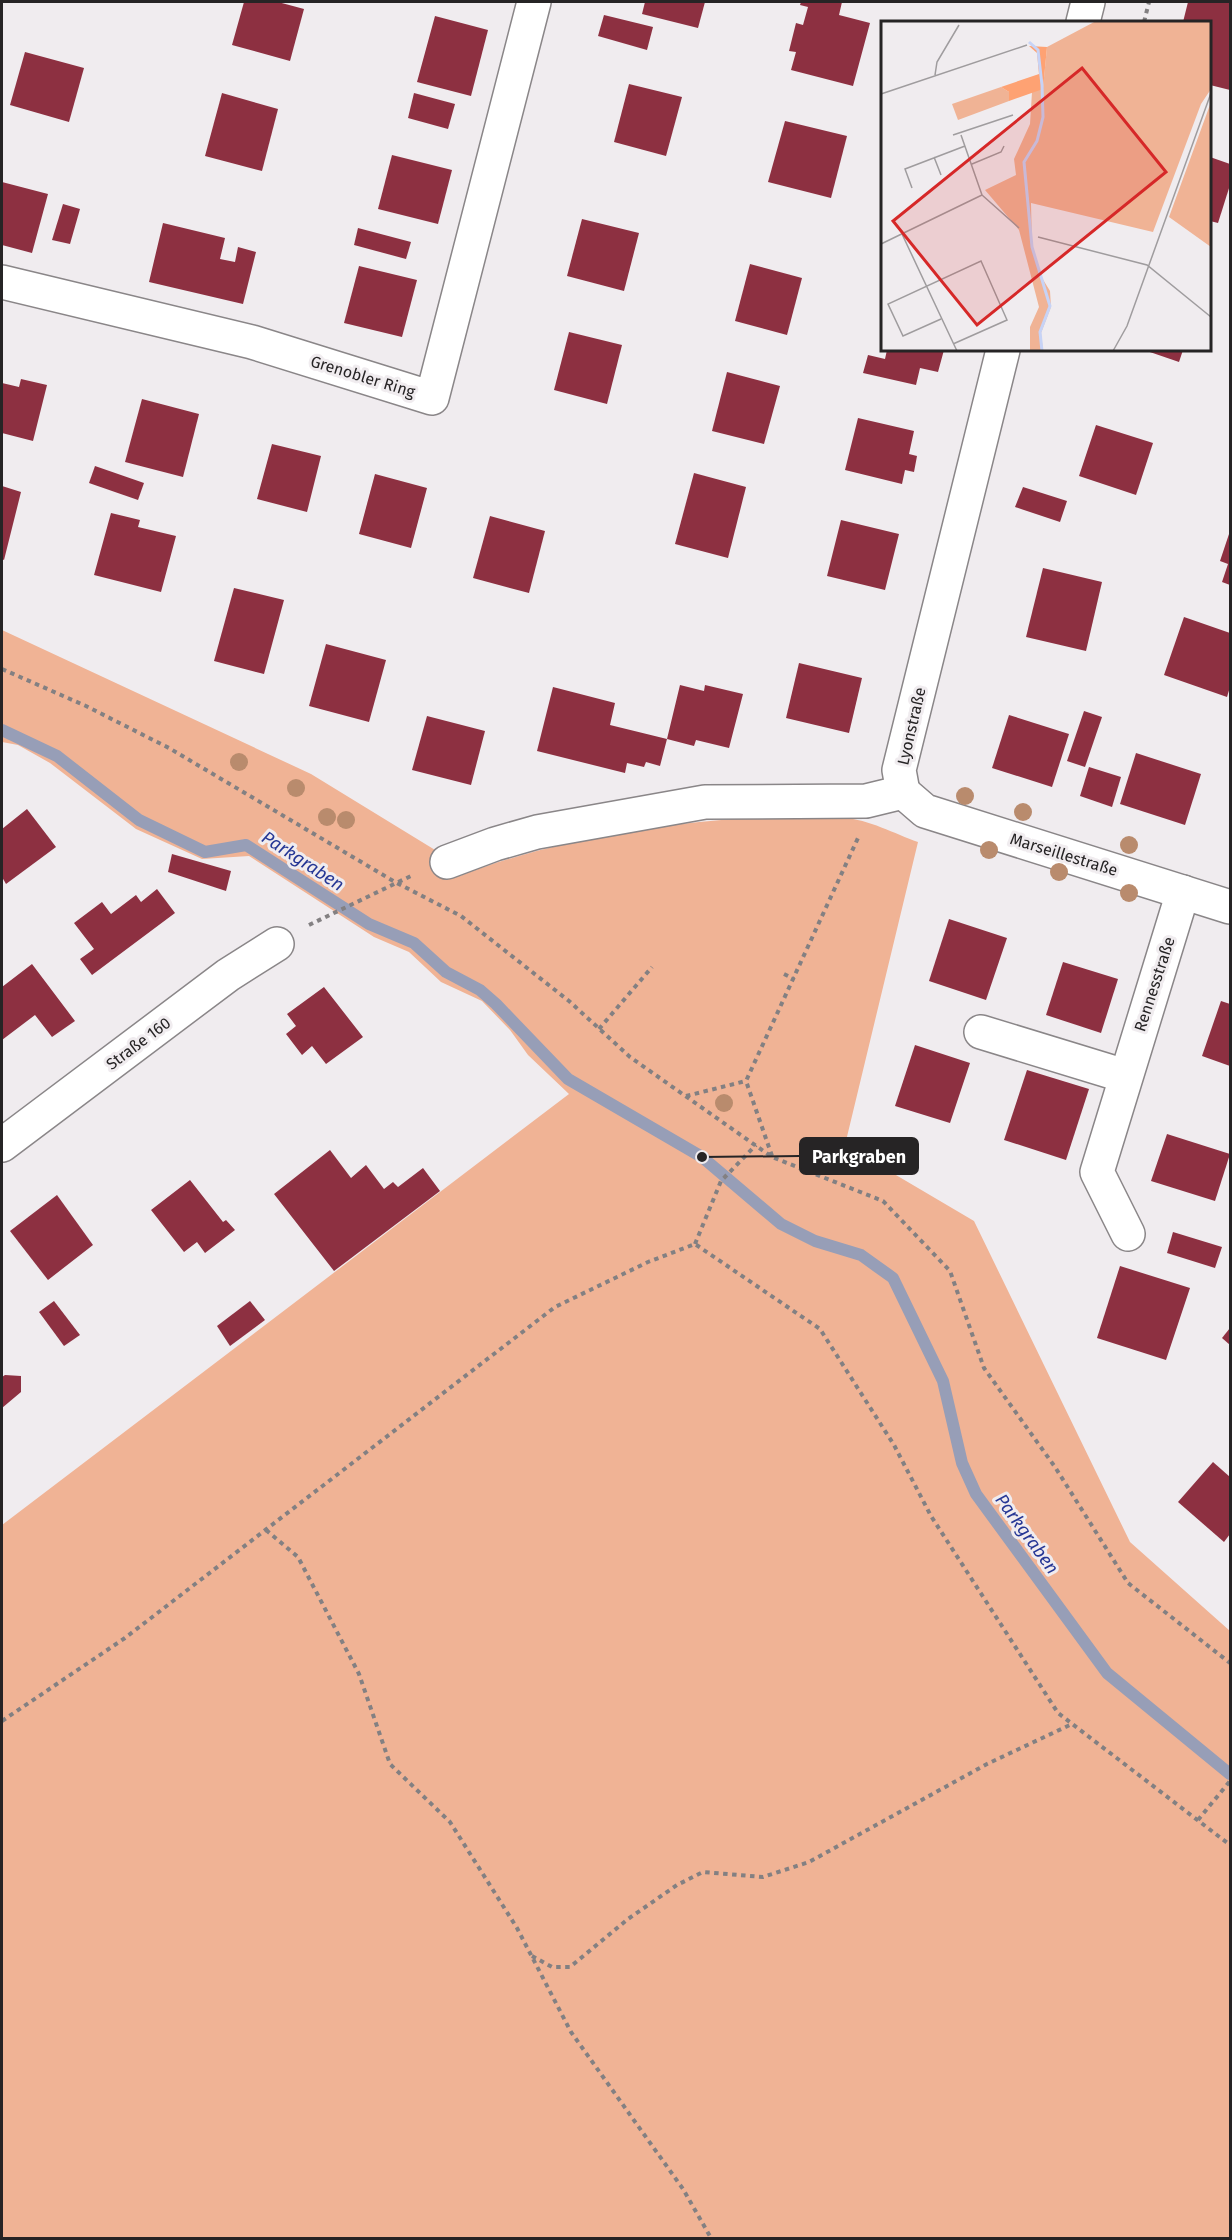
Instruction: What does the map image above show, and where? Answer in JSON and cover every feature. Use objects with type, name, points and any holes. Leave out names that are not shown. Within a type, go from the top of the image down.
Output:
[{"type":"street","name":"Grenobler Ring","points":[[2,282],[252,342],[432,398],[534,2]]},
{"type":"street","points":[[1083,21],[1088,2]]},
{"type":"street","name":"Lyonstraße","points":[[903,792],[899,770],[1003,351]]},
{"type":"street","points":[[447,862],[537,832],[705,802],[866,801],[903,792]]},
{"type":"street","name":"Marseillestraße","points":[[903,792],[925,811],[1230,907]]},
{"type":"street","name":"Rennesstraße","points":[[1128,1234],[1097,1172],[1184,892]]},
{"type":"street","name":"Straße 160","points":[[2,1145],[228,975],[277,944]]},
{"type":"street","points":[[981,1032],[1125,1076]]},
{"type":"path","points":[[1144,21],[1149,2]]},
{"type":"path","points":[[2,669],[86,706],[169,748],[395,882],[460,916],[568,1001],[630,1057],[772,1157],[884,1201],[950,1271],[984,1368],[1055,1467],[1128,1583],[1230,1663]]},
{"type":"path","points":[[772,1157],[746,1081],[861,833]]},
{"type":"path","points":[[318,920],[395,882]]},
{"type":"path","points":[[599,1029],[652,967]]},
{"type":"path","points":[[784,974],[794,979]]},
{"type":"path","points":[[686,1096],[746,1081]]},
{"type":"path","points":[[2,1721],[125,1638],[555,1307],[648,1262],[695,1244],[721,1180],[756,1145]]},
{"type":"path","points":[[695,1244],[820,1329],[894,1445],[931,1516],[1058,1713],[1230,1845]]},
{"type":"path","points":[[266,1530],[298,1557],[359,1674],[390,1764],[450,1821],[531,1956],[571,2032],[683,2189],[711,2238]]},
{"type":"path","points":[[531,1956],[552,1967],[570,1967],[628,1919],[677,1885],[703,1872],[764,1877],[808,1862],[987,1764],[1072,1724]]},
{"type":"path","points":[[1198,1820],[1230,1781]]},
{"type":"shaded area","points":[[2,630],[311,774],[440,853],[460,876],[548,848],[598,837],[649,828],[751,818],[800,816],[853,819],[918,842],[845,1145],[974,1221],[1130,1542],[1230,1631],[1230,2238],[2,2238],[2,1525],[569,1094],[528,1055],[510,1030],[482,1001],[441,982],[409,952],[374,937],[249,856],[202,859],[136,829],[50,763],[18,745],[2,742]]},
{"type":"building","points":[[244,2],[278,2],[304,9],[290,61],[232,45]]},
{"type":"building","points":[[645,2],[705,2],[698,28],[642,14]]},
{"type":"building","points":[[801,2],[842,2],[839,15],[870,23],[853,86],[791,70],[796,52],[789,51],[796,23],[803,25],[808,7],[800,5]]},
{"type":"building","points":[[1188,2],[1230,2],[1230,90],[1211,85],[1211,21],[1183,21]]},
{"type":"building","points":[[604,15],[653,27],[647,50],[598,36]]},
{"type":"building","points":[[435,16],[488,30],[471,96],[417,82]]},
{"type":"building","points":[[25,52],[84,68],[69,122],[10,105]]},
{"type":"building","points":[[629,84],[682,97],[666,156],[614,142]]},
{"type":"building","points":[[222,93],[278,109],[262,171],[205,156]]},
{"type":"building","points":[[414,93],[455,104],[448,129],[408,118]]},
{"type":"building","points":[[785,121],[847,136],[831,198],[768,182]]},
{"type":"building","points":[[392,155],[452,170],[438,224],[378,209]]},
{"type":"building","points":[[1211,157],[1230,164],[1230,185],[1218,223],[1211,221]]},
{"type":"building","points":[[2,182],[48,194],[32,253],[2,245]]},
{"type":"building","points":[[63,204],[80,209],[70,244],[52,240]]},
{"type":"building","points":[[582,219],[639,233],[624,291],[567,276]]},
{"type":"building","points":[[163,223],[225,238],[220,259],[235,262],[238,247],[256,252],[243,304],[149,282]]},
{"type":"building","points":[[358,228],[411,242],[406,259],[354,245]]},
{"type":"building","points":[[750,264],[802,278],[787,335],[735,321]]},
{"type":"building","points":[[359,266],[417,280],[402,337],[344,323]]},
{"type":"building","points":[[569,332],[622,345],[607,404],[554,390]]},
{"type":"building","points":[[887,351],[944,351],[938,372],[920,368],[916,385],[863,373],[868,355],[885,359]]},
{"type":"building","points":[[1147,351],[1183,351],[1179,362]]},
{"type":"building","points":[[727,372],[780,386],[764,444],[712,431]]},
{"type":"building","points":[[21,379],[47,385],[33,441],[2,433],[2,383],[19,387]]},
{"type":"building","points":[[142,399],[199,414],[183,477],[125,462]]},
{"type":"building","points":[[858,418],[914,431],[909,454],[917,456],[914,472],[905,470],[902,484],[845,470]]},
{"type":"building","points":[[1096,425],[1153,443],[1136,495],[1079,476]]},
{"type":"building","points":[[272,444],[321,456],[307,512],[257,499]]},
{"type":"building","points":[[95,466],[144,483],[138,500],[89,483]]},
{"type":"building","points":[[694,473],[746,487],[728,558],[675,544]]},
{"type":"building","points":[[375,474],[427,488],[411,548],[359,534]]},
{"type":"building","points":[[2,486],[21,492],[4,560],[2,559]]},
{"type":"building","points":[[1023,487],[1067,501],[1060,522],[1015,507]]},
{"type":"building","points":[[111,513],[140,520],[138,527],[176,536],[161,592],[94,575]]},
{"type":"building","points":[[490,516],[545,531],[529,593],[473,578]]},
{"type":"building","points":[[841,520],[899,534],[885,590],[827,576]]},
{"type":"building","points":[[1230,531],[1230,585],[1222,582],[1228,564],[1220,561]]},
{"type":"building","points":[[1043,568],[1102,582],[1086,651],[1026,637]]},
{"type":"building","points":[[234,588],[284,600],[264,674],[214,661]]},
{"type":"building","points":[[1184,617],[1230,633],[1230,687],[1227,697],[1164,675]]},
{"type":"building","points":[[326,644],[386,660],[369,722],[309,706]]},
{"type":"building","points":[[799,663],[862,678],[849,733],[786,718]]},
{"type":"building","points":[[680,685],[704,691],[705,685],[743,694],[729,748],[696,740],[694,746],[667,739]]},
{"type":"building","points":[[553,687],[615,703],[610,725],[667,739],[660,766],[646,762],[644,767],[627,763],[625,773],[537,751]]},
{"type":"building","points":[[1084,711],[1102,717],[1085,767],[1067,761]]},
{"type":"building","points":[[1009,715],[1069,734],[1052,787],[992,768]]},
{"type":"building","points":[[427,716],[485,731],[471,785],[412,770]]},
{"type":"building","points":[[1136,753],[1201,774],[1185,825],[1120,804]]},
{"type":"building","points":[[1089,767],[1121,777],[1112,807],[1080,796]]},
{"type":"building","points":[[27,809],[56,847],[6,884],[2,877],[2,829]]},
{"type":"building","points":[[172,854],[231,871],[226,891],[168,872]]},
{"type":"building","points":[[157,889],[175,913],[92,975],[80,959],[94,949],[74,923],[102,902],[111,914],[136,895],[141,902]]},
{"type":"building","points":[[949,919],[1007,938],[986,1000],[929,981]]},
{"type":"building","points":[[1063,962],[1118,979],[1101,1033],[1046,1015]]},
{"type":"building","points":[[32,964],[75,1021],[52,1037],[35,1015],[2,1040],[2,987]]},
{"type":"building","points":[[324,987],[363,1037],[326,1064],[312,1046],[302,1055],[286,1034],[296,1026],[287,1014]]},
{"type":"building","points":[[1221,1001],[1230,1004],[1230,1066],[1202,1056]]},
{"type":"building","points":[[915,1045],[970,1063],[950,1123],[895,1106]]},
{"type":"building","points":[[1027,1070],[1089,1089],[1066,1160],[1004,1140]]},
{"type":"building","points":[[1167,1134],[1230,1154],[1215,1201],[1151,1181]]},
{"type":"building","points":[[330,1150],[351,1178],[366,1165],[384,1189],[393,1182],[398,1187],[423,1168],[440,1191],[334,1271],[274,1194]]},
{"type":"building","points":[[190,1180],[223,1222],[226,1220],[235,1230],[205,1253],[197,1242],[184,1252],[151,1210]]},
{"type":"building","points":[[57,1195],[93,1245],[48,1280],[10,1231]]},
{"type":"building","points":[[1173,1232],[1222,1247],[1215,1268],[1167,1253]]},
{"type":"building","points":[[1120,1266],[1190,1288],[1166,1360],[1097,1338]]},
{"type":"building","points":[[54,1301],[80,1335],[64,1346],[39,1312]]},
{"type":"building","points":[[250,1301],[265,1320],[230,1346],[217,1326]]},
{"type":"building","points":[[1230,1328],[1230,1345],[1222,1338]]},
{"type":"building","points":[[5,1375],[21,1376],[21,1392],[2,1408],[2,1377]]},
{"type":"building","points":[[1213,1462],[1230,1477],[1230,1534],[1224,1542],[1178,1502]]},
{"type":"waterway","name":"Parkgraben","points":[[2,730],[57,756],[139,820],[205,852],[246,845],[369,924],[414,943],[446,972],[480,990],[496,1004],[568,1079],[702,1157],[781,1224],[815,1241],[861,1255],[893,1278],[943,1381],[962,1463],[976,1494],[1107,1673],[1230,1774]]},
{"type":"place","name":"Parkgraben","points":[[702,1157]]}]
